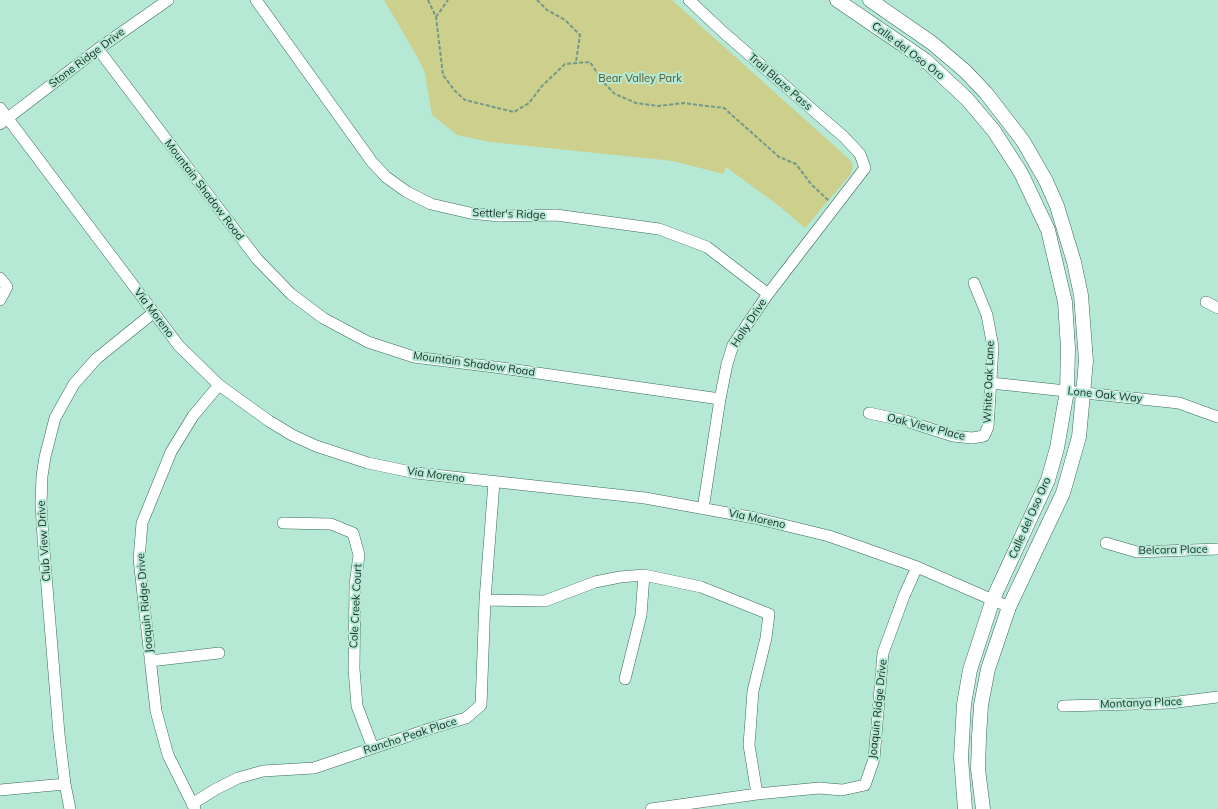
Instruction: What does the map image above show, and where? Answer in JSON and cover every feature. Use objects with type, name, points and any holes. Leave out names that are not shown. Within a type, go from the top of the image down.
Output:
[{"type":"main road","name":"Calle del Oso Oro","points":[[837,0],[908,47],[945,77],[967,99],[994,131],[1021,173],[1048,230],[1063,286],[1067,314],[1068,391],[1063,420],[1048,480],[993,599],[970,670],[964,704],[961,758],[965,809]]},
{"type":"main road","name":"Calle del Oso Oro","points":[[870,0],[932,43],[965,71],[1006,117],[1038,165],[1061,219],[1082,295],[1086,361],[1079,437],[1063,493],[1009,607],[988,669],[981,705],[978,769],[983,809]]},
{"type":"main road","points":[[1021,173],[1038,165]]},
{"type":"street","name":"Stone Ridge Drive","points":[[4,122],[98,49],[168,0]]},
{"type":"street","name":"Settler's Ridge","points":[[256,0],[372,162],[386,177],[407,192],[432,204],[470,213],[499,216],[556,215],[659,229],[707,247],[768,294]]},
{"type":"street","name":"Trail Blaze Pass","points":[[689,0],[722,32],[844,137],[860,154],[865,168]]},
{"type":"street","name":"Mountain Shadow Road","points":[[98,49],[257,258],[291,294],[322,318],[368,342],[414,357],[720,399]]},
{"type":"street","name":"Via Moreno","points":[[0,108],[4,122],[179,346],[219,386],[243,404],[280,428],[316,446],[368,463],[416,473],[618,495],[755,518],[829,536],[917,567],[1009,607]]},
{"type":"street","name":"Holly Drive","points":[[703,509],[726,364],[733,345],[768,294],[834,206],[865,168]]},
{"type":"street","points":[[0,278],[6,287],[0,300]]},
{"type":"street","name":"White Oak Lane","points":[[974,283],[987,315],[993,347],[988,427],[984,436]]},
{"type":"street","points":[[1206,302],[1218,308]]},
{"type":"street","name":"Club View Drive","points":[[70,809],[64,784],[59,734],[40,505],[45,457],[55,418],[74,384],[96,359],[153,313]]},
{"type":"street","name":"Lone Oak Way","points":[[991,383],[1179,403],[1218,417]]},
{"type":"street","name":"Joaquin Ridge Drive","points":[[194,807],[168,755],[156,711],[139,559],[142,523],[171,452],[182,431],[219,386]]},
{"type":"street","name":"Oak View Place","points":[[868,414],[906,421],[953,436],[972,438],[984,436]]},
{"type":"street","name":"Rancho Peak Place","points":[[194,807],[216,789],[238,778],[263,771],[314,768],[466,718],[481,705],[485,600],[494,482]]},
{"type":"street","name":"Cole Creek Court","points":[[283,522],[330,524],[354,533],[359,555],[355,585],[354,669],[357,706],[373,748]]},
{"type":"street","name":"Belcara Place","points":[[1106,543],[1137,552],[1218,549]]},
{"type":"street","name":"Joaquin Ridge Drive","points":[[651,809],[757,794],[819,788],[842,790],[865,785],[874,759],[883,653],[904,596],[917,567]]},
{"type":"street","points":[[625,679],[641,615],[644,575]]},
{"type":"street","points":[[485,600],[545,601],[595,582],[620,577],[644,575],[701,587],[769,614],[766,638],[753,691],[749,745],[757,794]]},
{"type":"street","points":[[150,661],[219,653]]},
{"type":"street","name":"Montanya Place","points":[[1063,706],[1170,703],[1218,697]]},
{"type":"street","points":[[0,790],[64,784]]},
{"type":"path","points":[[428,0],[436,17],[443,75],[455,91],[465,100],[514,112],[529,103],[542,86],[565,64],[590,62],[603,82],[615,94],[636,103],[658,106],[683,103],[724,108],[779,157],[796,164],[811,184],[834,206]]},
{"type":"path","points":[[436,17],[448,0]]},
{"type":"path","points":[[537,0],[547,10],[565,20],[580,35],[576,62]]},
{"type":"green space","name":"Bear Valley Park","points":[[384,0],[672,0],[849,159],[853,165],[851,174],[805,228],[779,206],[726,167],[723,174],[673,161],[490,142],[457,135],[432,115],[425,74],[419,60]]}]
